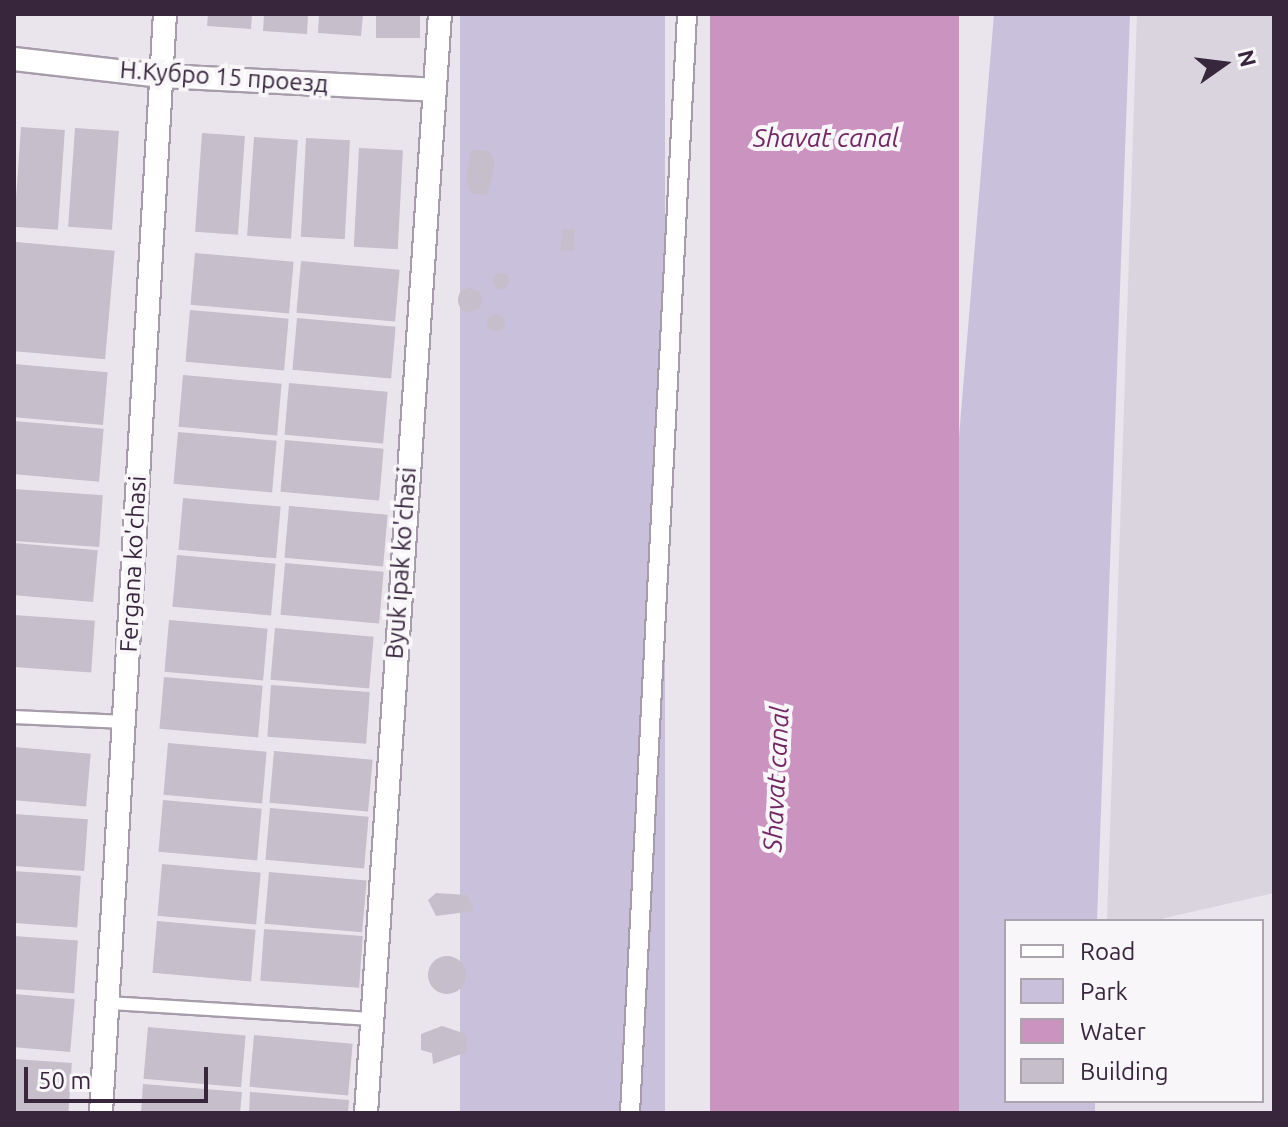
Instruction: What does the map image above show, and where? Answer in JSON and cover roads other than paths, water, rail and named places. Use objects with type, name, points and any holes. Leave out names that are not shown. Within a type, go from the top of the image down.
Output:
[{"type":"street","name":"Fergana ko'chasi","points":[[101,1113],[165,14]]},
{"type":"street","name":"Byuk ipak ko'chasi","points":[[366,1113],[440,14]]},
{"type":"street","points":[[630,1113],[687,14]]},
{"type":"street","name":"Н.Кубро 15 проезд","points":[[14,59],[162,76],[434,90]]},
{"type":"lane","points":[[14,717],[125,722]]},
{"type":"lane","points":[[109,1003],[370,1019]]},
{"type":"water","name":"Shavat canal","points":[[710,14],[959,14],[959,1113],[710,1113]]}]
